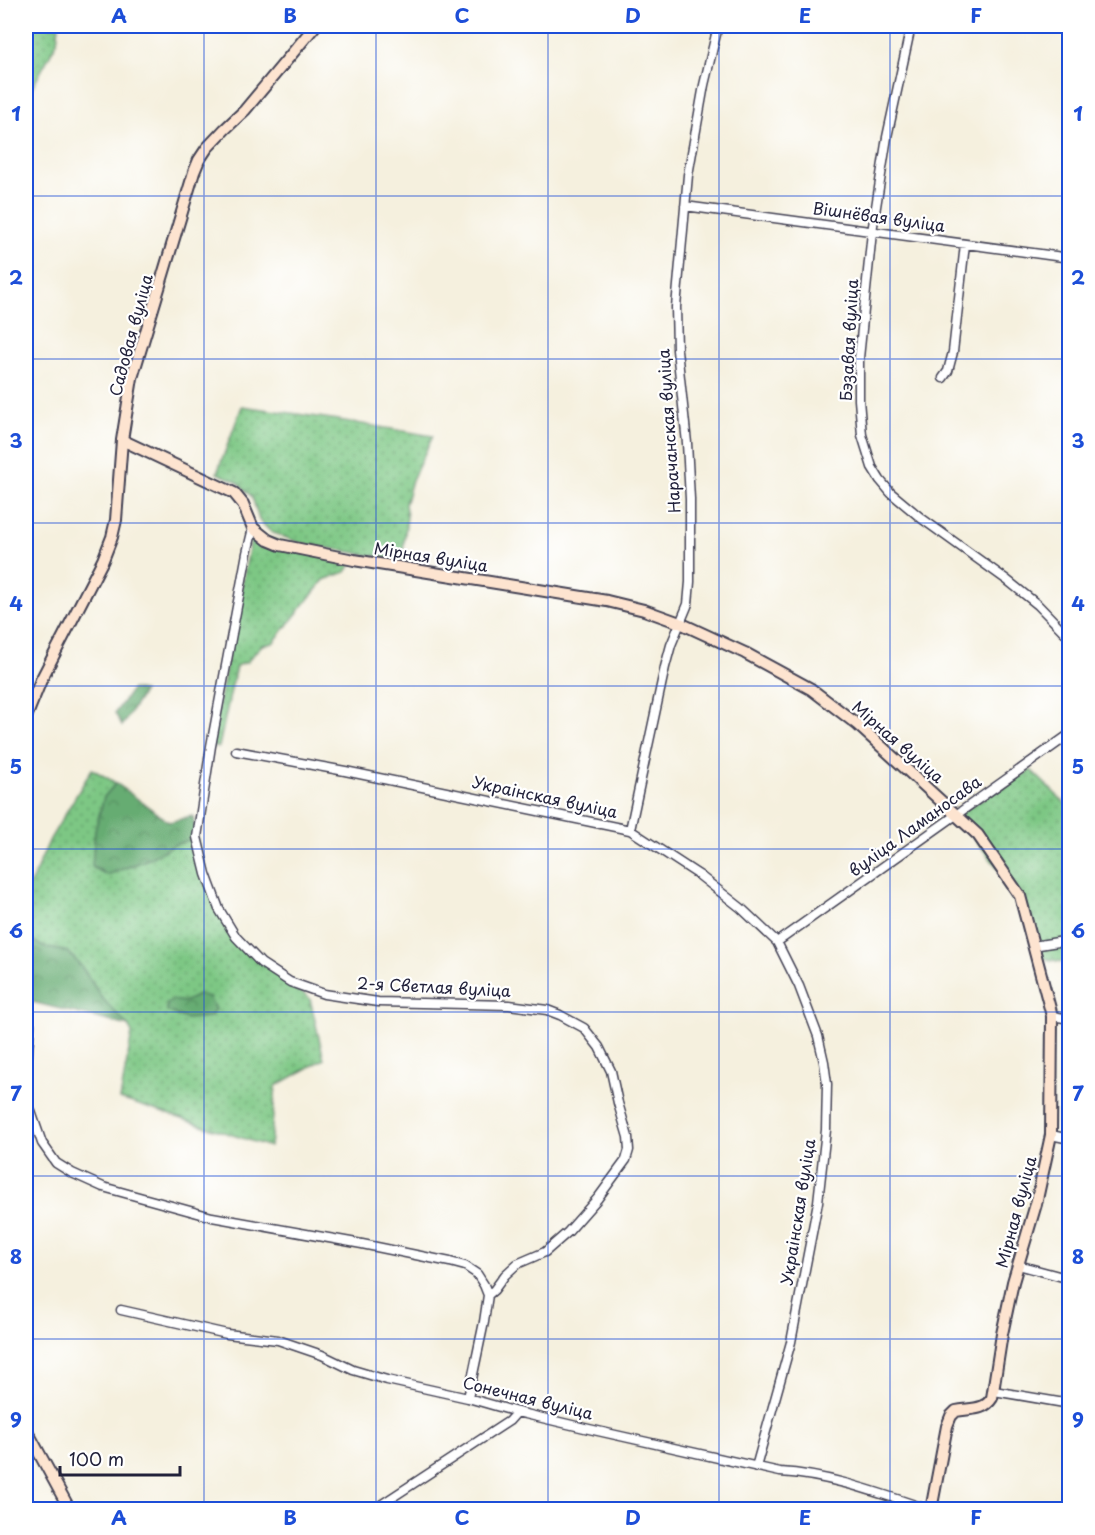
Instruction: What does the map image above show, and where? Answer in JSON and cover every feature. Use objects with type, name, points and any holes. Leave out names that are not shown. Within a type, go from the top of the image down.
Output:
[{"type":"street","name":"Садовая вуліца","points":[[26,717],[41,680],[103,560],[112,537],[116,520],[122,440],[132,378],[199,160],[207,148],[245,110],[315,26]]},
{"type":"street","name":"Нарачанская вуліца","points":[[630,830],[665,667],[671,645],[688,604],[690,499],[687,443],[677,350],[676,307],[688,175],[702,96],[718,26]]},
{"type":"street","name":"Бэзавая вуліца","points":[[911,26],[887,137],[872,232],[860,343],[859,400],[862,435],[872,467],[880,480],[906,506],[1007,580],[1038,605],[1070,638]]},
{"type":"street","name":"Вішнёвая вуліца","points":[[685,206],[1070,258]]},
{"type":"street","points":[[943,378],[948,371],[953,352],[965,244]]},
{"type":"street","points":[[122,440],[234,493],[240,498],[254,528]]},
{"type":"street","name":"Мірная вуліца","points":[[254,528],[268,540],[300,550],[608,601],[644,610],[680,623],[745,653],[811,689],[858,725],[978,835],[1020,896],[1052,1016],[1051,1135],[1036,1204],[1004,1324],[993,1391]]},
{"type":"street","name":"2-я Светлая вуліца","points":[[254,528],[247,553],[211,746],[197,837],[206,874],[219,909],[236,937],[261,963],[290,982],[324,994],[378,1002],[509,1005],[547,1010],[584,1028],[599,1047],[611,1071],[628,1137],[629,1150],[626,1160],[598,1198],[568,1232],[545,1252],[517,1264],[488,1295]]},
{"type":"street","name":"вуліца Ламаносава","points":[[777,942],[1070,734]]},
{"type":"street","name":"Украінская вуліца","points":[[236,751],[345,771],[630,830],[699,875],[741,908],[777,942],[799,986],[818,1036],[827,1084],[826,1130],[818,1202],[791,1342],[756,1467]]},
{"type":"street","points":[[1033,946],[1070,940]]},
{"type":"street","points":[[1052,1016],[1070,1019]]},
{"type":"street","points":[[30,1024],[26,1079],[27,1100],[42,1143],[56,1163],[72,1173],[103,1187],[212,1217],[450,1262],[465,1266],[477,1274],[488,1295],[468,1398]]},
{"type":"street","points":[[1051,1135],[1070,1139]]},
{"type":"street","points":[[1018,1265],[1070,1279]]},
{"type":"street","name":"Сонечная вуліца","points":[[121,1310],[227,1334],[278,1340],[322,1355],[353,1370],[387,1380],[756,1467],[780,1472],[803,1473],[931,1509]]},
{"type":"street","points":[[931,1509],[947,1426],[956,1411],[981,1408],[988,1404],[993,1391],[1070,1404]]},
{"type":"street","points":[[373,1509],[509,1421],[517,1412]]},
{"type":"street","points":[[26,1429],[70,1509]]},
{"type":"green space","points":[[26,26],[59,26],[57,42],[26,99]]},
{"type":"green space","points":[[242,406],[433,436],[412,480],[405,505],[407,516],[402,561],[300,543],[271,532],[259,520],[252,497],[236,481],[217,473]]},
{"type":"green space","points":[[253,528],[261,536],[354,560],[346,572],[324,580],[273,643],[262,645],[247,662],[236,666],[219,747],[211,746]]},
{"type":"green space","points":[[132,689],[144,691],[122,726],[115,713]]},
{"type":"green space","points":[[92,769],[116,783],[104,797],[107,875],[197,837],[206,874],[236,937],[310,999],[324,1059],[276,1086],[270,1147],[120,1099],[132,1033],[128,1026],[102,998],[81,966],[68,952],[43,947],[26,937],[26,889],[50,839]]},
{"type":"green space","points":[[1031,770],[1069,807],[1069,963],[1036,957],[1020,896],[956,815]]},
{"type":"green space","points":[[116,783],[169,822],[193,816],[197,837],[107,875],[92,867],[95,830],[104,797]]},
{"type":"green space","points":[[26,937],[43,947],[68,952],[81,966],[102,998],[128,1026],[32,1002],[26,1003]]},
{"type":"green space","points":[[198,995],[209,997],[215,1009],[210,1017],[186,1019],[167,1011],[167,1004],[173,1000],[184,1002]]}]
